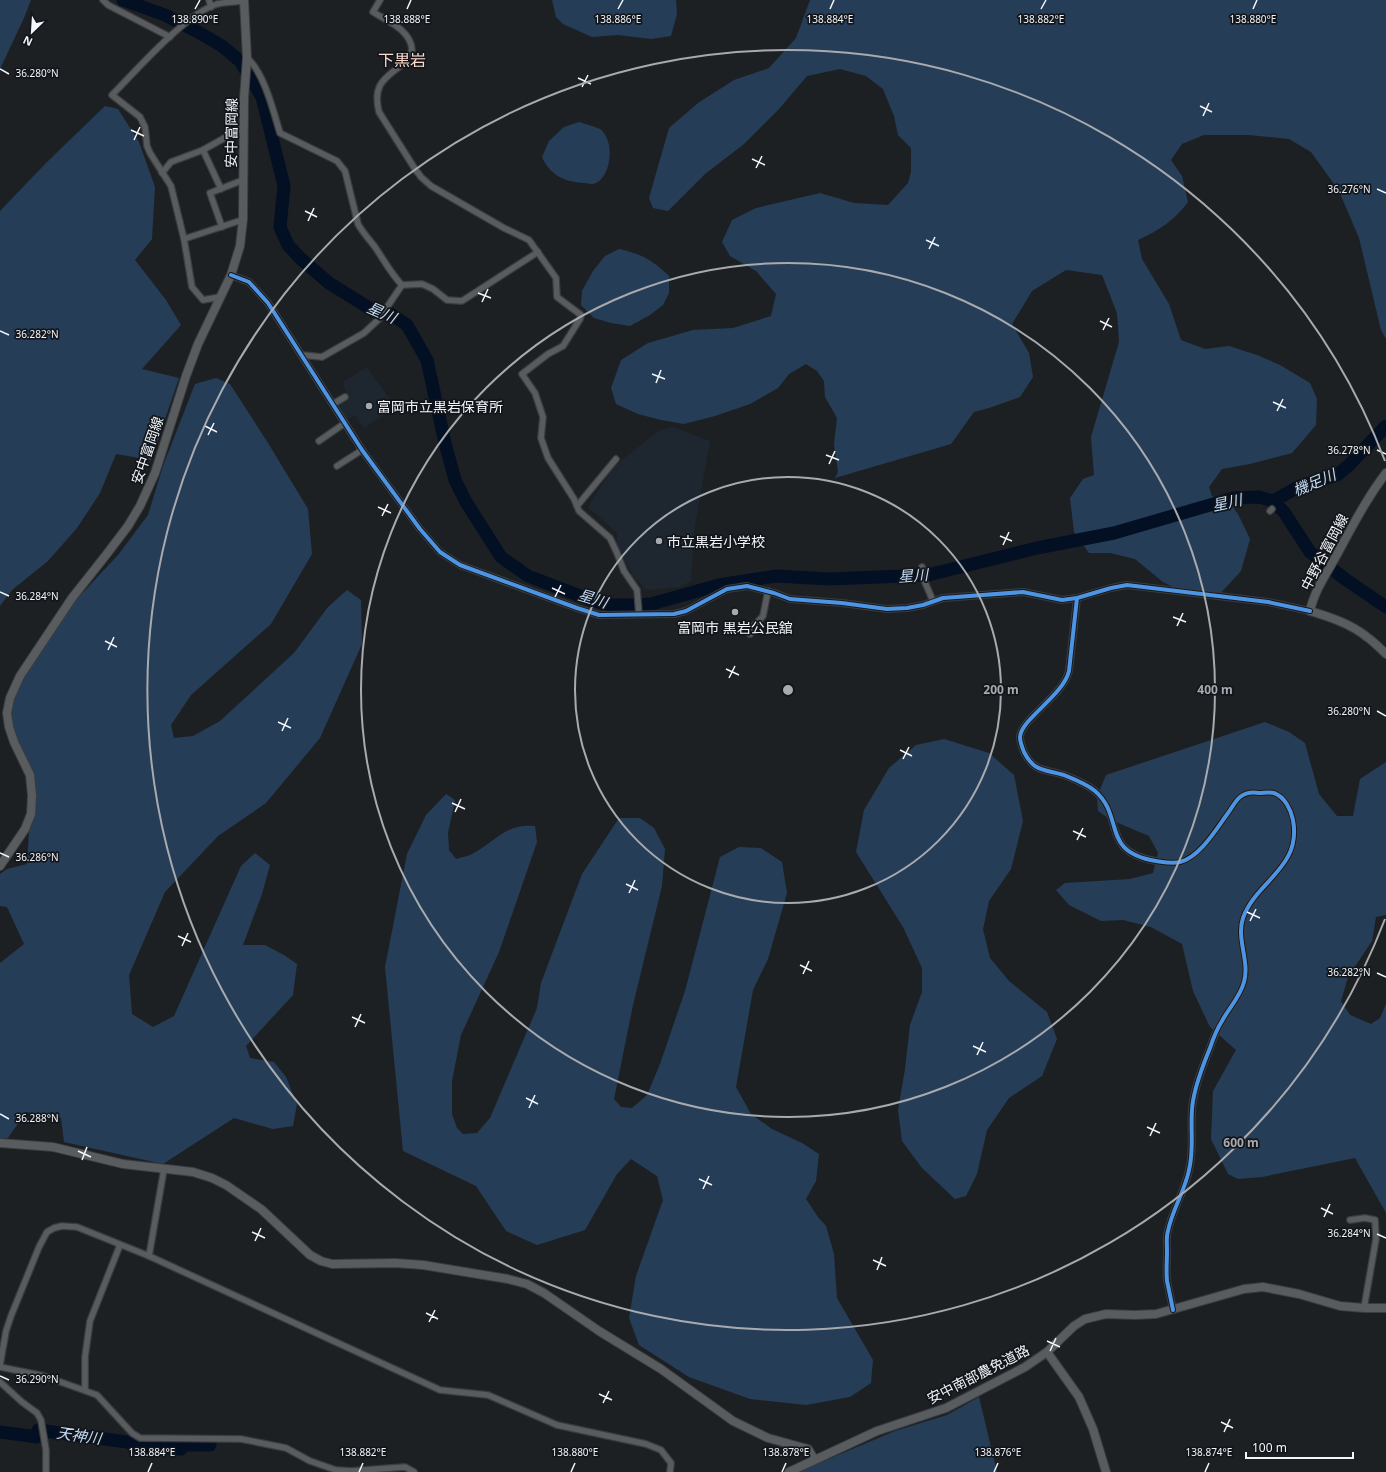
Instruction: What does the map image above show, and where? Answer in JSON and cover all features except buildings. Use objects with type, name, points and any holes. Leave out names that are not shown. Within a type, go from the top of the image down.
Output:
[{"type":"street","points":[[103,0],[108,5],[172,35]]},
{"type":"street","points":[[209,0],[211,7]]},
{"type":"street","points":[[220,297],[203,300],[192,287],[184,239],[171,186],[147,146],[145,127],[140,117],[112,95],[172,35],[192,19],[211,7],[223,3],[244,0]]},
{"type":"street","name":"安中富岡線","points":[[0,866],[25,829],[31,814],[32,796],[30,775],[14,742],[9,727],[7,713],[10,698],[20,676],[72,598],[111,549],[140,506],[155,473],[186,376],[196,350],[231,275],[240,246],[242,220],[244,98],[247,60],[244,0]]},
{"type":"street","points":[[380,0],[373,12],[402,30],[410,41],[412,50],[405,60],[382,80],[377,102],[379,112],[415,169],[421,178],[431,186],[528,240],[556,278],[556,297],[580,315],[580,319],[562,346],[548,354],[522,374],[535,393],[543,417],[541,438],[548,458],[574,499],[579,511],[610,538],[624,571],[637,590],[639,613]]},
{"type":"street","points":[[247,60],[252,62],[267,93],[280,134],[337,161],[345,171],[358,224],[394,276],[402,284],[422,284],[433,289],[447,300],[462,301],[538,252]]},
{"type":"street","points":[[162,172],[171,162],[203,150],[244,127]]},
{"type":"street","points":[[203,150],[221,189]]},
{"type":"street","points":[[222,227],[210,193],[243,180]]},
{"type":"street","points":[[184,239],[242,220]]},
{"type":"street","points":[[231,275],[249,282],[261,295],[302,355],[362,450],[425,535],[440,552],[460,565],[599,615],[639,613],[674,614],[686,611],[727,589],[747,586],[768,591],[790,599],[842,603],[887,609],[907,608],[923,605],[943,598],[1023,592],[1062,600],[1077,598],[1111,588],[1128,585],[1268,602],[1310,611]]},
{"type":"street","points":[[302,355],[322,357],[364,333],[379,319],[402,284]]},
{"type":"street","points":[[333,404],[345,397]]},
{"type":"street","points":[[319,441],[345,423]]},
{"type":"street","points":[[337,466],[362,450]]},
{"type":"street","points":[[577,506],[616,459]]},
{"type":"street","name":"中野谷富岡線","points":[[1386,473],[1359,514],[1332,563],[1312,602],[1310,611],[1337,620],[1367,636],[1386,654]]},
{"type":"street","points":[[922,567],[924,580],[933,601]]},
{"type":"street","points":[[750,634],[750,630],[763,616],[768,591]]},
{"type":"street","points":[[1077,598],[1067,679],[1059,691],[1025,725],[1020,736],[1022,747],[1030,762],[1042,771],[1064,776],[1095,791],[1106,803],[1110,812],[1115,834],[1120,843],[1130,852],[1147,859],[1180,862],[1192,856],[1207,842],[1242,796],[1253,792],[1274,793],[1284,800],[1292,811],[1294,824],[1292,850],[1284,864],[1250,904],[1243,917],[1241,925],[1246,967],[1245,981],[1221,1023],[1210,1048],[1193,1100],[1193,1142],[1189,1171],[1167,1234],[1167,1278],[1173,1310]]},
{"type":"street","points":[[0,1143],[53,1147],[123,1164],[193,1172],[212,1178],[226,1184],[262,1209],[310,1255],[321,1261],[332,1264],[395,1263],[423,1265],[508,1279],[527,1284],[544,1293],[661,1369],[733,1420],[768,1438],[808,1449],[814,1459]]},
{"type":"street","points":[[149,1256],[164,1169]]},
{"type":"street","points":[[1350,1220],[1366,1218],[1375,1220],[1376,1239],[1364,1308]]},
{"type":"street","points":[[414,1472],[405,1467],[351,1471],[336,1470],[310,1461],[286,1448],[241,1439],[140,1438],[132,1433],[97,1395],[44,1376],[0,1366],[6,1331],[11,1316],[47,1232],[62,1226],[77,1227],[149,1256],[440,1390],[488,1395],[556,1425],[646,1444],[661,1450],[671,1462],[670,1472]]},
{"type":"street","points":[[85,1390],[86,1357],[90,1321],[120,1245]]},
{"type":"street","name":"安中南部農免道路","points":[[789,1472],[814,1459],[877,1431],[946,1408],[1025,1367],[1047,1352],[1074,1326],[1085,1319],[1106,1314],[1156,1314],[1244,1288],[1263,1286],[1299,1294],[1340,1306],[1386,1308]]},
{"type":"street","points":[[1047,1352],[1079,1398],[1092,1430],[1106,1472]]},
{"type":"street","points":[[0,1382],[22,1402],[37,1413],[41,1420],[46,1450],[46,1472]]},
{"type":"shaded area","points":[[0,0],[31,0],[0,69]]},
{"type":"shaded area","points":[[552,0],[676,0],[677,14],[671,36],[651,39],[618,35],[592,37],[563,24],[556,17]]},
{"type":"shaded area","points":[[810,0],[1386,0],[1386,339],[1381,330],[1359,238],[1339,191],[1311,152],[1289,139],[1249,135],[1204,135],[1182,144],[1171,160],[1182,176],[1188,202],[1178,214],[1166,224],[1138,240],[1142,259],[1169,304],[1181,340],[1205,349],[1229,346],[1257,355],[1280,365],[1310,383],[1317,399],[1316,425],[1292,453],[1250,464],[1222,469],[1209,487],[1212,496],[1232,506],[1238,514],[1250,539],[1241,571],[1218,596],[1193,597],[1163,582],[1135,559],[1110,553],[1089,553],[1074,532],[1070,498],[1083,479],[1094,475],[1091,437],[1119,342],[1117,313],[1102,275],[1066,270],[1032,291],[1012,324],[1029,353],[1033,377],[1020,397],[974,412],[951,444],[835,478],[838,472],[834,444],[837,418],[825,397],[824,381],[817,371],[806,364],[789,374],[778,388],[750,404],[715,416],[684,424],[638,414],[616,404],[611,388],[621,360],[648,343],[693,330],[733,328],[771,316],[776,294],[756,271],[730,256],[722,242],[732,220],[756,208],[820,193],[854,203],[888,205],[908,183],[911,172],[911,148],[898,135],[894,116],[883,89],[866,76],[840,69],[807,76],[779,109],[744,144],[705,174],[668,211],[653,208],[649,198],[669,128],[698,103],[734,80],[769,68],[796,38]]},
{"type":"shaded area","points":[[105,106],[118,109],[139,142],[155,187],[152,239],[135,260],[166,300],[181,325],[142,369],[179,378],[151,460],[116,454],[100,493],[77,528],[48,561],[12,590],[0,606],[0,211],[46,163]]},
{"type":"shaded area","points":[[579,122],[600,129],[605,134],[610,149],[610,157],[605,173],[601,179],[594,184],[570,181],[558,176],[549,169],[542,157],[549,141],[564,127]]},
{"type":"shaded area","points":[[619,249],[646,258],[669,276],[669,293],[663,305],[650,315],[630,326],[594,318],[581,305],[582,291],[593,271],[605,256]]},
{"type":"shaded area","points":[[367,367],[396,408],[364,428],[355,415],[347,419],[338,405],[347,399],[343,382]]},
{"type":"shaded area","points":[[216,378],[230,384],[308,509],[312,554],[271,624],[191,695],[171,725],[174,738],[193,736],[220,721],[294,653],[328,607],[347,590],[361,600],[362,644],[320,738],[266,803],[218,836],[165,892],[129,975],[132,1014],[153,1027],[174,1016],[241,866],[255,853],[270,865],[262,894],[243,945],[265,945],[297,964],[293,995],[246,1046],[250,1058],[274,1062],[286,1077],[297,1104],[293,1126],[273,1129],[234,1118],[163,1164],[64,1142],[61,1118],[26,1112],[8,1138],[0,1138],[0,963],[24,944],[7,907],[0,906],[0,874],[7,869],[27,864],[29,831],[35,815],[35,796],[13,727],[12,713],[14,700],[24,678],[74,602],[118,555],[148,515],[163,466],[195,384]]},
{"type":"shaded area","points":[[673,427],[710,441],[694,532],[691,581],[679,587],[647,590],[634,577],[617,546],[617,533],[588,507],[614,466],[660,430]]},
{"type":"shaded area","points":[[1265,722],[1289,732],[1305,743],[1319,794],[1337,816],[1353,816],[1360,779],[1386,762],[1386,915],[1376,917],[1372,941],[1348,977],[1341,1001],[1350,1015],[1371,1024],[1380,1018],[1386,1004],[1386,1213],[1355,1158],[1262,1177],[1238,1179],[1228,1174],[1211,1139],[1213,1091],[1236,1050],[1210,1027],[1193,991],[1182,944],[1151,927],[1123,920],[1101,921],[1069,905],[1056,890],[1065,883],[1130,879],[1153,873],[1158,853],[1149,836],[1111,820],[1098,811],[1097,797],[1106,775]]},
{"type":"shaded area","points":[[944,739],[989,753],[1014,775],[1023,821],[1011,869],[989,901],[983,929],[990,958],[1009,981],[1047,1012],[1057,1039],[1042,1076],[1009,1098],[987,1130],[977,1174],[966,1196],[955,1199],[922,1168],[902,1141],[898,1110],[910,1025],[922,992],[922,968],[903,927],[856,852],[864,810],[889,768],[916,745]]},
{"type":"shaded area","points":[[446,794],[455,800],[448,833],[449,850],[456,859],[472,854],[502,834],[516,827],[535,826],[537,842],[499,952],[461,1035],[452,1081],[452,1114],[457,1128],[463,1134],[477,1133],[490,1118],[537,1008],[541,983],[582,874],[619,818],[640,818],[654,828],[665,849],[662,886],[633,1005],[614,1099],[621,1107],[632,1108],[647,1095],[660,1064],[685,991],[720,857],[739,847],[761,848],[782,862],[787,893],[768,959],[753,990],[736,1087],[751,1114],[772,1129],[802,1143],[819,1154],[816,1181],[806,1199],[826,1226],[834,1254],[837,1298],[873,1360],[871,1383],[850,1397],[806,1405],[750,1399],[689,1377],[639,1345],[629,1318],[636,1276],[663,1200],[657,1176],[631,1159],[617,1174],[585,1230],[537,1245],[506,1231],[476,1186],[403,1151],[385,967],[407,854],[426,815]]},
{"type":"shaded area","points":[[979,1397],[997,1472],[798,1472],[895,1431],[947,1415]]},
{"type":"waterway","name":"星川","points":[[123,0],[165,15],[198,32],[222,46],[240,61],[262,97],[284,186],[280,227],[288,245],[301,259],[329,283],[374,311],[391,314],[407,325],[427,360],[445,443],[455,480],[466,502],[501,557],[528,576],[591,600],[610,605],[636,605],[651,604],[719,585],[776,576],[829,579],[928,575],[1037,548],[1114,533],[1234,498],[1259,497],[1273,501],[1284,512],[1310,552],[1345,579],[1386,607]]},
{"type":"waterway","name":"機足川","points":[[1273,501],[1300,486],[1337,475],[1348,466],[1386,426]]},
{"type":"waterway","name":"天神川","points":[[0,1432],[37,1437],[38,1430],[127,1442],[135,1445],[181,1449],[185,1445],[210,1445]]},
{"type":"cycle path","points":[[231,275],[249,282],[268,303],[362,450],[420,529],[440,552],[460,565],[599,615],[674,614],[686,611],[727,589],[747,586],[790,599],[842,603],[887,609],[907,608],[923,605],[943,598],[1023,592],[1062,600],[1077,598],[1127,585],[1268,602],[1310,611]]},
{"type":"cycle path","points":[[1077,598],[1069,671],[1059,689],[1027,723],[1022,730],[1020,737],[1024,752],[1032,763],[1040,769],[1064,775],[1092,788],[1104,801],[1120,842],[1127,850],[1139,856],[1156,861],[1177,863],[1194,854],[1213,834],[1237,800],[1247,794],[1274,793],[1278,795],[1287,804],[1293,820],[1294,836],[1291,850],[1285,862],[1249,905],[1243,918],[1241,934],[1245,966],[1244,982],[1237,998],[1217,1031],[1202,1067],[1196,1088],[1192,1110],[1191,1161],[1185,1185],[1172,1216],[1167,1236],[1167,1281],[1173,1310]]},
{"type":"place","name":"富岡市立黒岩保育所","points":[[369,406]]},
{"type":"place","name":"市立黒岩小学校","points":[[659,541]]},
{"type":"place","name":"富岡市 黒岩公民舘","points":[[735,612]]},
{"type":"district","name":"下黒岩","points":[[402,60]]}]
